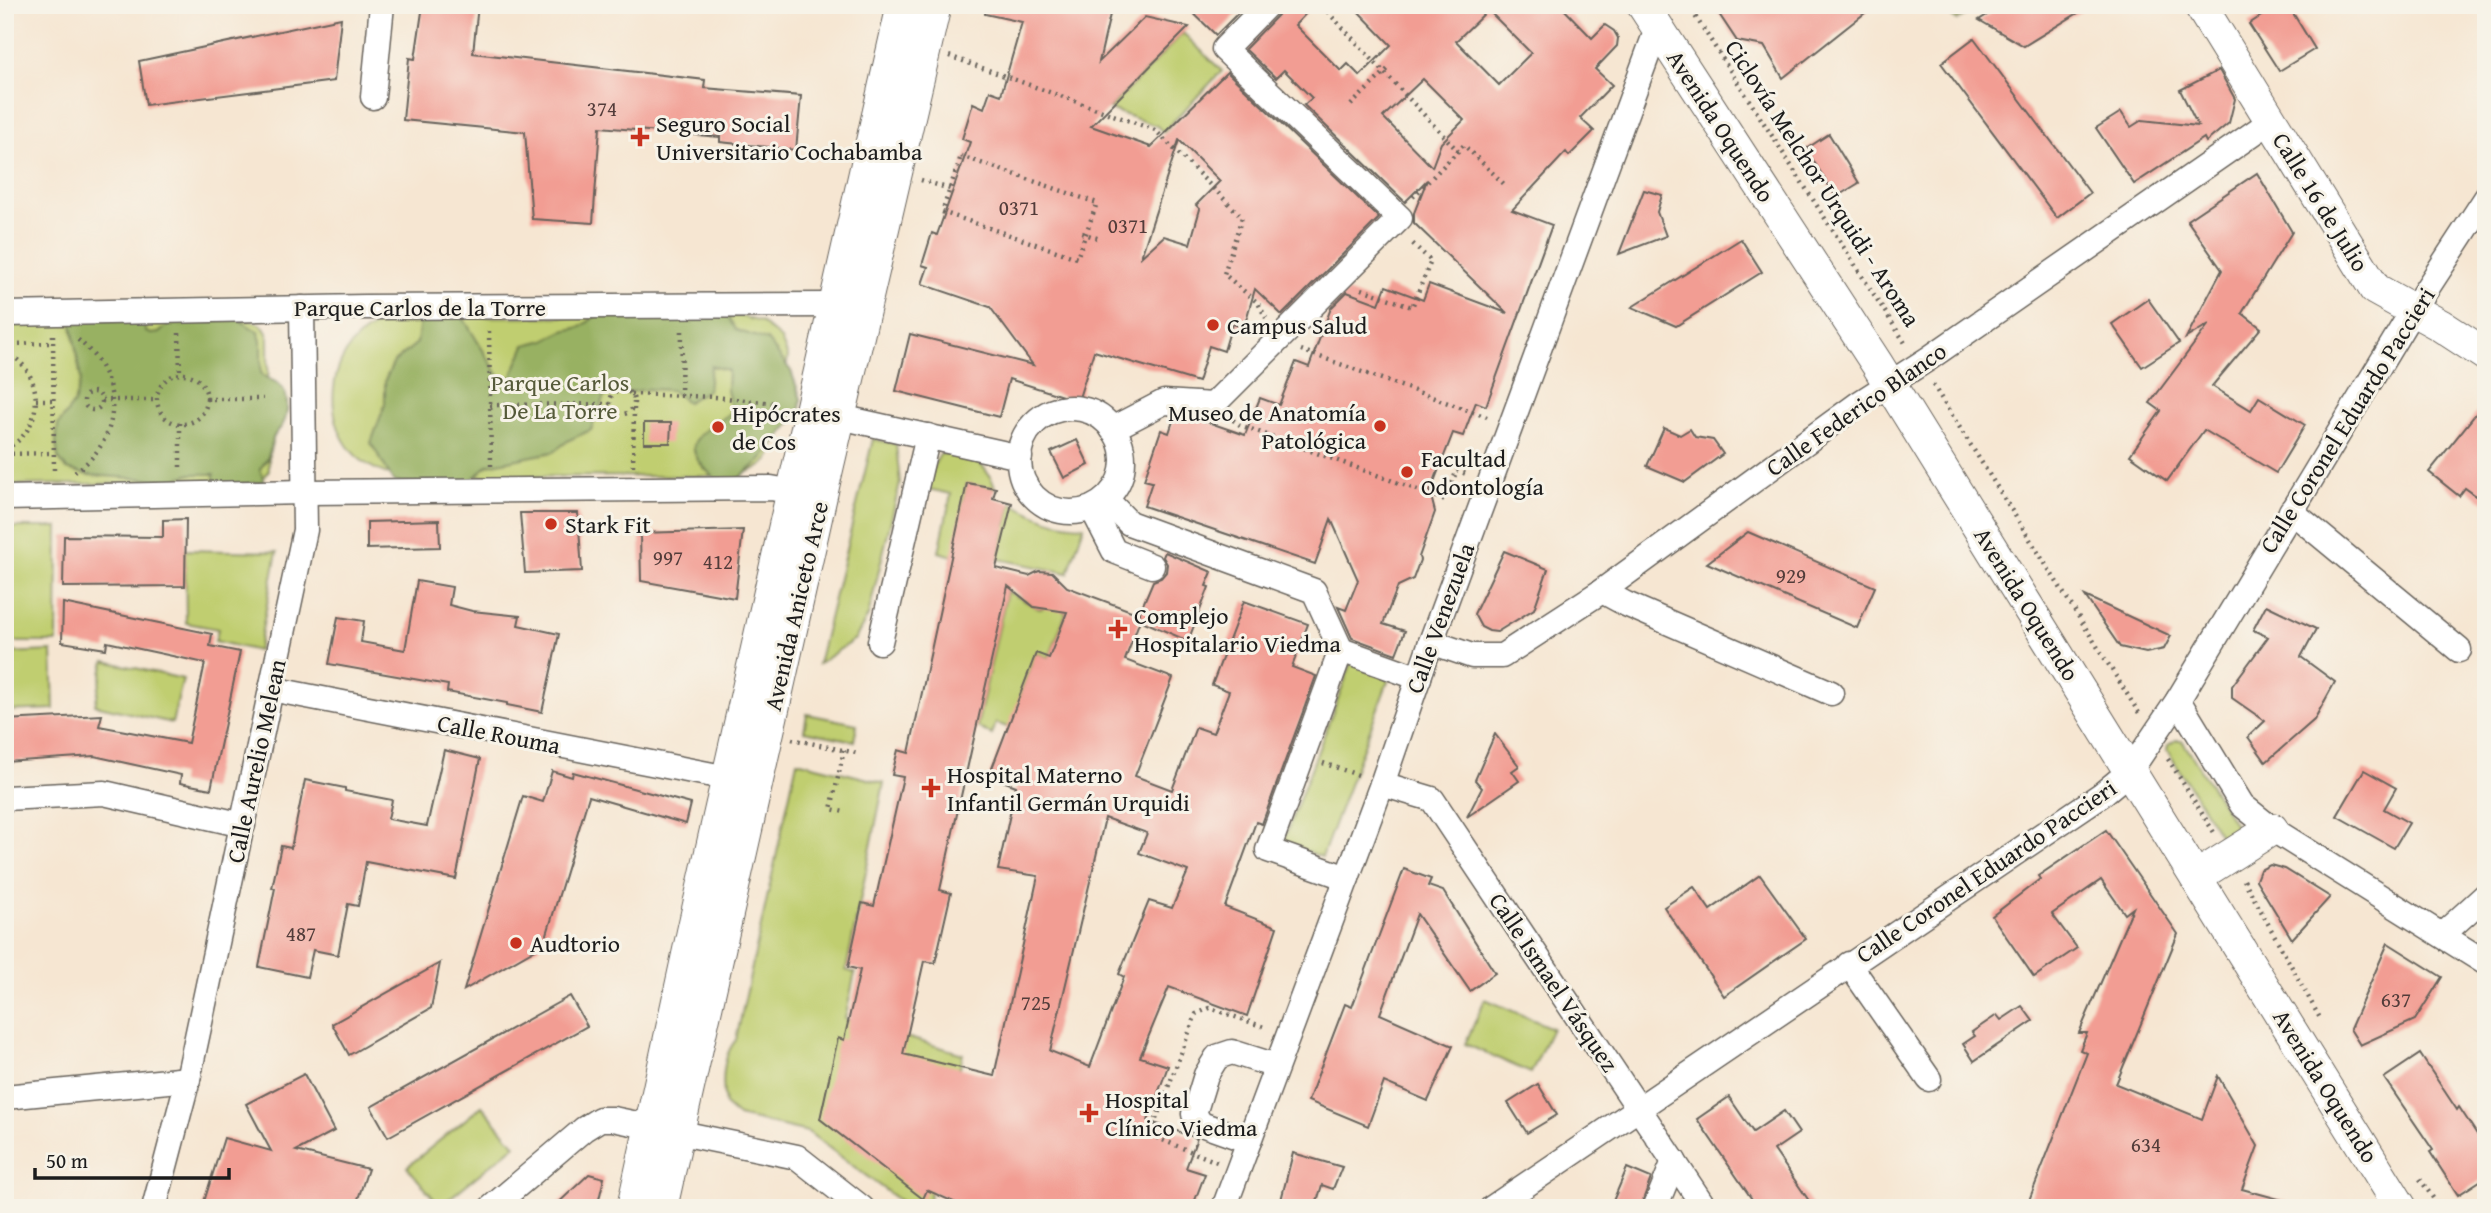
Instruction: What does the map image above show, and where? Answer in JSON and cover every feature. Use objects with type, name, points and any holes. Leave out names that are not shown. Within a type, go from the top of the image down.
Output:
[{"type":"main road","name":"Avenida Aniceto Arce","points":[[661,1208],[664,1130],[728,778],[903,5]]},
{"type":"main road","name":"Avenida Aniceto Arce","points":[[633,1208],[664,1130],[768,733],[935,5]]},
{"type":"main road","name":"Calle 16 de Julio","points":[[2200,5],[2375,289],[2486,355]]},
{"type":"main road","name":"Avenida Oquendo","points":[[1650,17],[1889,384],[2401,1208]]},
{"type":"main road","points":[[2196,877],[2272,829]]},
{"type":"street","points":[[373,97],[382,5]]},
{"type":"street","points":[[1112,429],[1164,402],[1213,405],[1400,218],[1224,49],[1267,5]]},
{"type":"street","name":"Calle Venezuela","points":[[1224,1208],[1382,784],[1511,425],[1650,17]]},
{"type":"street","name":"Calle Federico Blanco","points":[[1431,642],[1472,656],[1502,656],[1602,591],[1861,402],[2271,121]]},
{"type":"street","name":"Calle Coronel Eduardo Paccieri","points":[[1492,1208],[2101,794],[2130,771],[2178,700],[2413,310],[2486,198]]},
{"type":"street","name":"Parque Carlos de la Torre","points":[[5,314],[302,308],[836,305]]},
{"type":"street","name":"Calle Aurelio Melean","points":[[154,1208],[188,1079],[305,530],[302,308]]},
{"type":"street","points":[[1074,408],[1091,412],[1112,429],[1118,436],[1123,453],[1122,471],[1116,486],[1099,503],[1076,512],[1060,511],[1044,505],[1032,495],[1023,481],[1019,465],[1021,449],[1028,432],[1040,419],[1056,411],[1074,408]]},
{"type":"street","points":[[840,417],[1020,457]]},
{"type":"street","points":[[880,642],[929,436]]},
{"type":"street","points":[[5,498],[771,488],[794,492]]},
{"type":"street","points":[[1099,503],[1114,551],[1152,566]]},
{"type":"street","points":[[1099,503],[1129,523],[1314,591],[1340,650],[1268,850],[1346,878]]},
{"type":"street","points":[[2291,511],[2459,650]]},
{"type":"street","points":[[1602,591],[1626,604],[1831,693]]},
{"type":"street","points":[[1340,650],[1419,678]]},
{"type":"street","name":"Calle Rouma","points":[[271,689],[728,778]]},
{"type":"street","points":[[2178,700],[2242,805],[2272,829],[2486,963]]},
{"type":"street","name":"Calle Ismael Vásquez","points":[[1382,784],[1432,799],[1705,1208]]},
{"type":"street","points":[[5,798],[104,793],[243,825]]},
{"type":"street","points":[[2442,935],[2486,895]]},
{"type":"street","points":[[1849,964],[1929,1079]]},
{"type":"street","points":[[1248,1140],[1201,1124],[1194,1114],[1206,1075],[1217,1057],[1232,1052],[1276,1066]]},
{"type":"street","points":[[5,1097],[188,1079]]},
{"type":"street","points":[[491,1208],[584,1129],[600,1119],[613,1119],[797,1157],[862,1208]]},
{"type":"street","points":[[1655,1208],[1674,1161]]},
{"type":"path","name":"Ciclovía Melchor Urquidi - Aroma","points":[[1688,5],[1906,344]]},
{"type":"path","points":[[1323,7],[1458,151],[1464,145],[1505,186]]},
{"type":"path","points":[[954,57],[1155,131],[1242,217],[1224,274],[1258,303],[1277,341],[1511,425]]},
{"type":"path","points":[[1351,105],[1390,67]]},
{"type":"path","points":[[961,156],[1097,203],[1084,233],[1077,258],[942,212],[961,156]]},
{"type":"path","points":[[1084,233],[1100,239]]},
{"type":"path","points":[[1362,289],[1404,304]]},
{"type":"path","points":[[681,396],[682,321]]},
{"type":"path","points":[[489,324],[491,472]]},
{"type":"path","points":[[179,326],[180,374]]},
{"type":"path","points":[[53,327],[54,478]]},
{"type":"path","points":[[68,333],[92,351],[105,372],[114,400],[105,434],[96,451],[84,466],[71,474]]},
{"type":"path","points":[[5,344],[53,343]]},
{"type":"path","points":[[5,352],[23,365],[32,378],[36,400],[31,423],[23,436],[5,452]]},
{"type":"path","points":[[180,374],[199,381],[206,399],[201,414],[188,422],[180,423],[173,422],[162,413],[157,400],[161,385],[180,374]]},
{"type":"path","points":[[1931,382],[2134,706]]},
{"type":"path","points":[[634,405],[622,414],[615,411],[610,404],[617,391],[625,390],[631,394],[774,403]]},
{"type":"path","points":[[94,391],[100,394],[102,400],[101,406],[93,410],[85,407],[83,401],[86,395],[94,391]]},
{"type":"path","points":[[631,394],[634,405],[633,471]]},
{"type":"path","points":[[206,399],[263,399]]},
{"type":"path","points":[[36,400],[53,400]]},
{"type":"path","points":[[102,400],[157,400]]},
{"type":"path","points":[[490,405],[610,404]]},
{"type":"path","points":[[1213,405],[1240,425],[1446,500],[1457,470],[1490,482]]},
{"type":"path","points":[[180,423],[180,477]]},
{"type":"path","points":[[5,452],[53,453]]},
{"type":"path","points":[[768,733],[856,753]]},
{"type":"path","points":[[844,750],[831,809],[844,812]]},
{"type":"path","points":[[1302,756],[1382,784]]},
{"type":"path","points":[[2170,763],[2216,834]]},
{"type":"path","points":[[2244,880],[2325,1027]]},
{"type":"path","points":[[1150,1135],[1238,1170]]},
{"type":"path","points":[[2415,1171],[2440,1208]]},
{"type":"green space","points":[[1930,5],[1981,5],[1957,20]]},
{"type":"green space","points":[[1183,33],[1222,71],[1163,132],[1157,126],[1109,109]]},
{"type":"green space","name":"Parque Carlos De La Torre","points":[[620,298],[726,312],[736,330],[767,340],[791,371],[801,399],[800,412],[759,462],[737,480],[717,480],[704,468],[694,449],[695,441],[700,435],[732,412],[727,390],[728,370],[711,366],[708,390],[687,402],[671,390],[649,389],[604,396],[591,430],[569,440],[553,452],[488,465],[465,486],[394,482],[371,443],[385,404],[385,380],[394,362],[417,343],[421,312],[459,311],[500,378],[511,378],[525,345],[581,327]]},
{"type":"green space","name":"Parque Carlos De La Torre","points":[[740,316],[761,322],[781,339],[788,357],[771,456],[762,466],[739,476],[397,477],[363,461],[347,445],[339,431],[333,399],[339,367],[346,352],[356,339],[369,329],[391,320],[405,317]]},
{"type":"green space","points":[[142,317],[146,332],[151,334],[159,333],[175,318],[235,317],[258,332],[261,341],[261,373],[283,388],[287,405],[282,426],[274,435],[268,458],[260,469],[264,482],[214,487],[214,474],[191,474],[173,480],[88,475],[67,469],[58,458],[58,425],[74,403],[81,380],[71,320]]},
{"type":"green space","points":[[249,320],[261,325],[268,336],[269,470],[263,478],[256,482],[5,485],[5,325]]},
{"type":"green space","points":[[873,439],[896,444],[900,483],[868,616],[855,639],[818,664]]},
{"type":"green space","points":[[940,454],[961,454],[975,459],[986,470],[996,488],[967,484],[953,556],[939,552],[951,494],[928,489],[934,465]]},
{"type":"green space","points":[[1012,503],[1046,519],[1084,526],[1068,573],[998,559]]},
{"type":"green space","points":[[5,527],[58,527],[57,642],[5,642]]},
{"type":"green space","points":[[185,550],[277,552],[258,651],[215,641],[218,629],[186,623]]},
{"type":"green space","points":[[1007,591],[1039,609],[1056,606],[1066,613],[1049,658],[1036,653],[1020,696],[1021,732],[996,723],[992,735],[977,727]]},
{"type":"green space","points":[[52,651],[54,709],[5,711],[5,653]]},
{"type":"green space","points":[[105,661],[183,679],[172,723],[95,705]]},
{"type":"green space","points":[[1352,662],[1390,676],[1322,857],[1283,842]]},
{"type":"green space","points":[[807,714],[857,724],[854,741],[804,731]]},
{"type":"green space","points":[[2182,740],[2240,833],[2224,842],[2167,750],[2168,745]]},
{"type":"green space","points":[[797,761],[884,783],[846,970],[855,973],[845,1019],[963,1054],[927,1208],[909,1208],[808,1132],[738,1116],[725,1105],[725,1062],[736,1040]]},
{"type":"green space","points":[[1485,999],[1552,1028],[1531,1073],[1465,1044]]},
{"type":"green space","points":[[482,1106],[515,1145],[440,1206],[407,1167]]},
{"type":"building","points":[[423,5],[478,5],[473,53],[705,80],[704,88],[801,96],[796,150],[720,142],[720,137],[600,127],[593,223],[532,219],[525,132],[403,120],[409,58],[415,59]]},
{"type":"building","points":[[986,5],[1090,5],[1111,10],[1099,62],[1145,17],[1189,27],[1091,126],[1151,147],[1227,72],[1379,218],[1282,315],[1255,289],[1244,327],[1232,324],[1224,351],[1209,346],[1198,382],[1094,351],[1078,401],[1009,379],[999,417],[896,391],[910,334],[1033,365],[990,307],[922,284],[928,267],[922,265],[932,233],[937,235],[970,142],[962,139],[973,103],[984,108],[990,91],[1001,95],[1022,22],[985,14]],"holes":[[[1179,140],[1220,181],[1196,205],[1200,209],[1190,244],[1164,236],[1141,257]]]},
{"type":"building","points":[[1185,5],[1246,5],[1216,35]]},
{"type":"building","points":[[1281,5],[1314,5],[1295,25],[1341,71],[1348,64],[1360,76],[1391,45],[1352,5],[1560,5],[1592,38],[1605,25],[1614,31],[1618,38],[1617,46],[1595,69],[1612,85],[1580,118],[1594,131],[1569,156],[1566,152],[1512,210],[1552,225],[1486,406],[1476,402],[1463,436],[1453,433],[1430,492],[1435,512],[1420,560],[1413,579],[1398,586],[1383,624],[1405,631],[1396,654],[1352,638],[1338,607],[1346,610],[1358,580],[1331,519],[1315,564],[1144,506],[1152,482],[1144,480],[1161,430],[1169,433],[1174,418],[1199,419],[1245,435],[1260,398],[1279,405],[1296,362],[1309,367],[1331,308],[1347,292],[1379,304],[1386,286],[1423,300],[1429,284],[1507,313],[1414,223],[1414,213],[1427,180],[1405,202],[1304,105],[1312,98],[1284,70],[1276,78],[1245,49],[1278,15]],"holes":[[[1488,10],[1531,53],[1499,85],[1456,41]],[[1423,79],[1464,120],[1441,143],[1432,167],[1383,117]]]},
{"type":"building","points":[[1713,5],[1875,5],[1783,78],[1764,46],[1737,41]]},
{"type":"building","points":[[2003,5],[2091,5],[2024,46],[1979,20]]},
{"type":"building","points":[[2278,5],[2288,5],[2315,49],[2279,71],[2249,24]]},
{"type":"building","points":[[341,18],[334,81],[146,105],[139,61]]},
{"type":"building","points":[[1974,38],[2090,193],[2057,218],[1941,63]]},
{"type":"building","points":[[2219,70],[2235,99],[2229,123],[2206,142],[2204,138],[2134,184],[2096,128],[2121,112],[2131,127],[2142,120],[2198,126],[2180,90]]},
{"type":"building","points":[[1829,134],[1859,183],[1836,197],[1806,149]]},
{"type":"building","points":[[2257,173],[2292,232],[2242,313],[2261,328],[2212,386],[2251,410],[2259,397],[2305,425],[2276,473],[2204,430],[2167,481],[2130,455],[2161,411],[2150,403],[2209,324],[2186,338],[2222,270],[2187,220]]},
{"type":"building","points":[[1644,190],[1662,195],[1657,212],[1666,236],[1619,254]]},
{"type":"building","points":[[1741,239],[1762,272],[1676,326],[1632,307]]},
{"type":"building","points":[[2148,299],[2179,343],[2142,367],[2112,324]]},
{"type":"building","points":[[2486,401],[2486,503],[2465,488],[2459,496],[2429,472]]},
{"type":"building","points":[[644,423],[671,423],[670,443],[644,443]]},
{"type":"building","points":[[1664,428],[1680,435],[1690,429],[1695,437],[1713,440],[1723,454],[1685,482],[1647,466]]},
{"type":"building","points":[[1077,440],[1089,465],[1064,478],[1051,452]]},
{"type":"building","points":[[967,483],[996,488],[993,498],[1012,503],[996,568],[1029,576],[1039,571],[1052,572],[1067,587],[1139,614],[1153,581],[1166,572],[1167,564],[1163,557],[1165,552],[1212,572],[1188,641],[1140,620],[1125,660],[1173,678],[1135,776],[1172,790],[1196,727],[1213,733],[1229,691],[1212,685],[1244,601],[1308,624],[1292,667],[1316,676],[1262,824],[1256,822],[1225,907],[1277,927],[1247,1016],[1169,987],[1140,1057],[1168,1066],[1148,1121],[1197,1138],[1186,1168],[1205,1174],[1192,1208],[967,1208],[927,1190],[923,1199],[820,1119],[838,1038],[844,1040],[860,970],[848,967],[862,903],[874,906],[903,777],[892,775],[895,762],[898,750],[909,753]],"holes":[[[1008,586],[1034,607],[1067,612],[1049,658],[1036,653],[989,776],[1016,786],[998,870],[1038,876],[994,1076],[903,1054],[924,961],[935,963],[951,893],[940,890]],[[1105,818],[1147,833],[1139,853],[1188,871],[1172,908],[1149,901],[1119,974],[1124,977],[1090,1067],[1050,1051]]]},
{"type":"building","points":[[520,513],[578,513],[582,571],[525,573]]},
{"type":"building","points":[[186,519],[185,586],[63,587],[64,536],[163,537],[163,520]]},
{"type":"building","points":[[439,520],[440,547],[367,549],[367,522]]},
{"type":"building","points":[[743,530],[735,598],[641,581],[640,533]]},
{"type":"building","points":[[1748,532],[1875,587],[1857,628],[1707,563]]},
{"type":"building","points":[[1504,551],[1548,569],[1534,609],[1497,632],[1489,631],[1481,627],[1474,614]]},
{"type":"building","points":[[417,581],[452,587],[449,605],[472,611],[520,616],[518,625],[559,634],[542,712],[447,692],[448,685],[329,664],[338,617],[364,621],[361,642],[405,650]]},
{"type":"building","points":[[2085,596],[2171,636],[2164,649],[2146,653],[2120,647]]},
{"type":"building","points":[[63,603],[212,634],[210,646],[240,652],[211,789],[180,783],[181,775],[94,756],[5,762],[5,720],[102,715],[99,726],[188,743],[205,663],[107,642],[106,649],[62,642]]},
{"type":"building","points":[[2266,605],[2316,629],[2301,657],[2335,682],[2314,720],[2266,762],[2248,737],[2265,721],[2232,698],[2232,686],[2268,637],[2253,630]]},
{"type":"building","points":[[1495,734],[1519,766],[1512,771],[1519,781],[1467,817],[1482,788],[1475,780]]},
{"type":"building","points":[[444,750],[480,759],[456,879],[366,862],[358,906],[348,904],[338,955],[313,950],[307,977],[259,967],[281,846],[291,848],[305,780],[392,800],[388,819],[427,826]]},
{"type":"building","points":[[2364,770],[2396,788],[2384,809],[2409,823],[2394,848],[2337,816]]},
{"type":"building","points":[[552,771],[572,777],[573,772],[691,804],[686,824],[589,796],[544,944],[464,990],[523,796],[543,802]]},
{"type":"building","points":[[2106,830],[2178,934],[2116,1084],[2202,1119],[2218,1076],[2258,1146],[2242,1189],[2286,1201],[2285,1208],[2026,1208],[2087,1053],[2080,1050],[2087,1033],[2079,1033],[2133,908],[2125,914],[2101,880],[2052,914],[2077,948],[2034,977],[1992,916],[2040,879],[2038,876]]},
{"type":"building","points":[[2270,865],[2285,869],[2330,897],[2292,939],[2256,880],[2260,870]]},
{"type":"building","points":[[1404,869],[1431,879],[1428,886],[1443,891],[1495,973],[1470,991],[1417,914],[1380,1014],[1453,1046],[1428,1101],[1384,1082],[1368,1126],[1308,1101],[1345,1004],[1352,1007]]},
{"type":"building","points":[[1760,875],[1806,939],[1724,996],[1664,907],[1694,887],[1710,910]]},
{"type":"building","points":[[2388,943],[2442,977],[2415,1020],[2360,1045],[2350,1029]]},
{"type":"building","points":[[440,963],[431,1008],[349,1055],[332,1024]]},
{"type":"building","points":[[570,996],[587,1026],[388,1137],[371,1107]]},
{"type":"building","points":[[2022,1006],[2033,1021],[1974,1061],[1963,1044],[1975,1036],[1972,1032],[1997,1015],[2001,1020]]},
{"type":"building","points":[[2420,1054],[2486,1148],[2486,1177],[2458,1195],[2430,1152],[2433,1150],[2384,1078]]},
{"type":"building","points":[[304,1074],[334,1131],[296,1151],[368,1169],[355,1208],[202,1208],[224,1138],[271,1151],[246,1104]]},
{"type":"building","points":[[1538,1084],[1557,1115],[1527,1133],[1508,1103]]},
{"type":"building","points":[[1729,1097],[1753,1132],[1784,1111],[1799,1133],[1774,1150],[1814,1208],[1758,1208],[1697,1119]]},
{"type":"building","points":[[1293,1153],[1342,1167],[1333,1189],[1322,1185],[1315,1208],[1279,1208]]},
{"type":"building","points":[[1627,1168],[1651,1178],[1640,1208],[1610,1208]]},
{"type":"building","points":[[589,1174],[604,1178],[597,1208],[553,1208]]},
{"type":"place","name":"Seguro Social Universitario Cochabamba","points":[[640,137]]},
{"type":"place","name":"Campus Salud","points":[[1213,325]]},
{"type":"place","name":"Museo de Anatomía Patológica","points":[[1380,426]]},
{"type":"place","name":"Hipócrates de Cos","points":[[718,427]]},
{"type":"place","name":"Facultad Odontología","points":[[1407,472]]},
{"type":"place","name":"Stark Fit","points":[[551,524]]},
{"type":"place","name":"Complejo Hospitalario Viedma","points":[[1118,629]]},
{"type":"place","name":"Hospital Materno Infantil Germán Urquidi","points":[[931,788]]},
{"type":"place","name":"Audtorio","points":[[516,943]]},
{"type":"place","name":"Hospital Clínico Viedma","points":[[1089,1113]]}]
